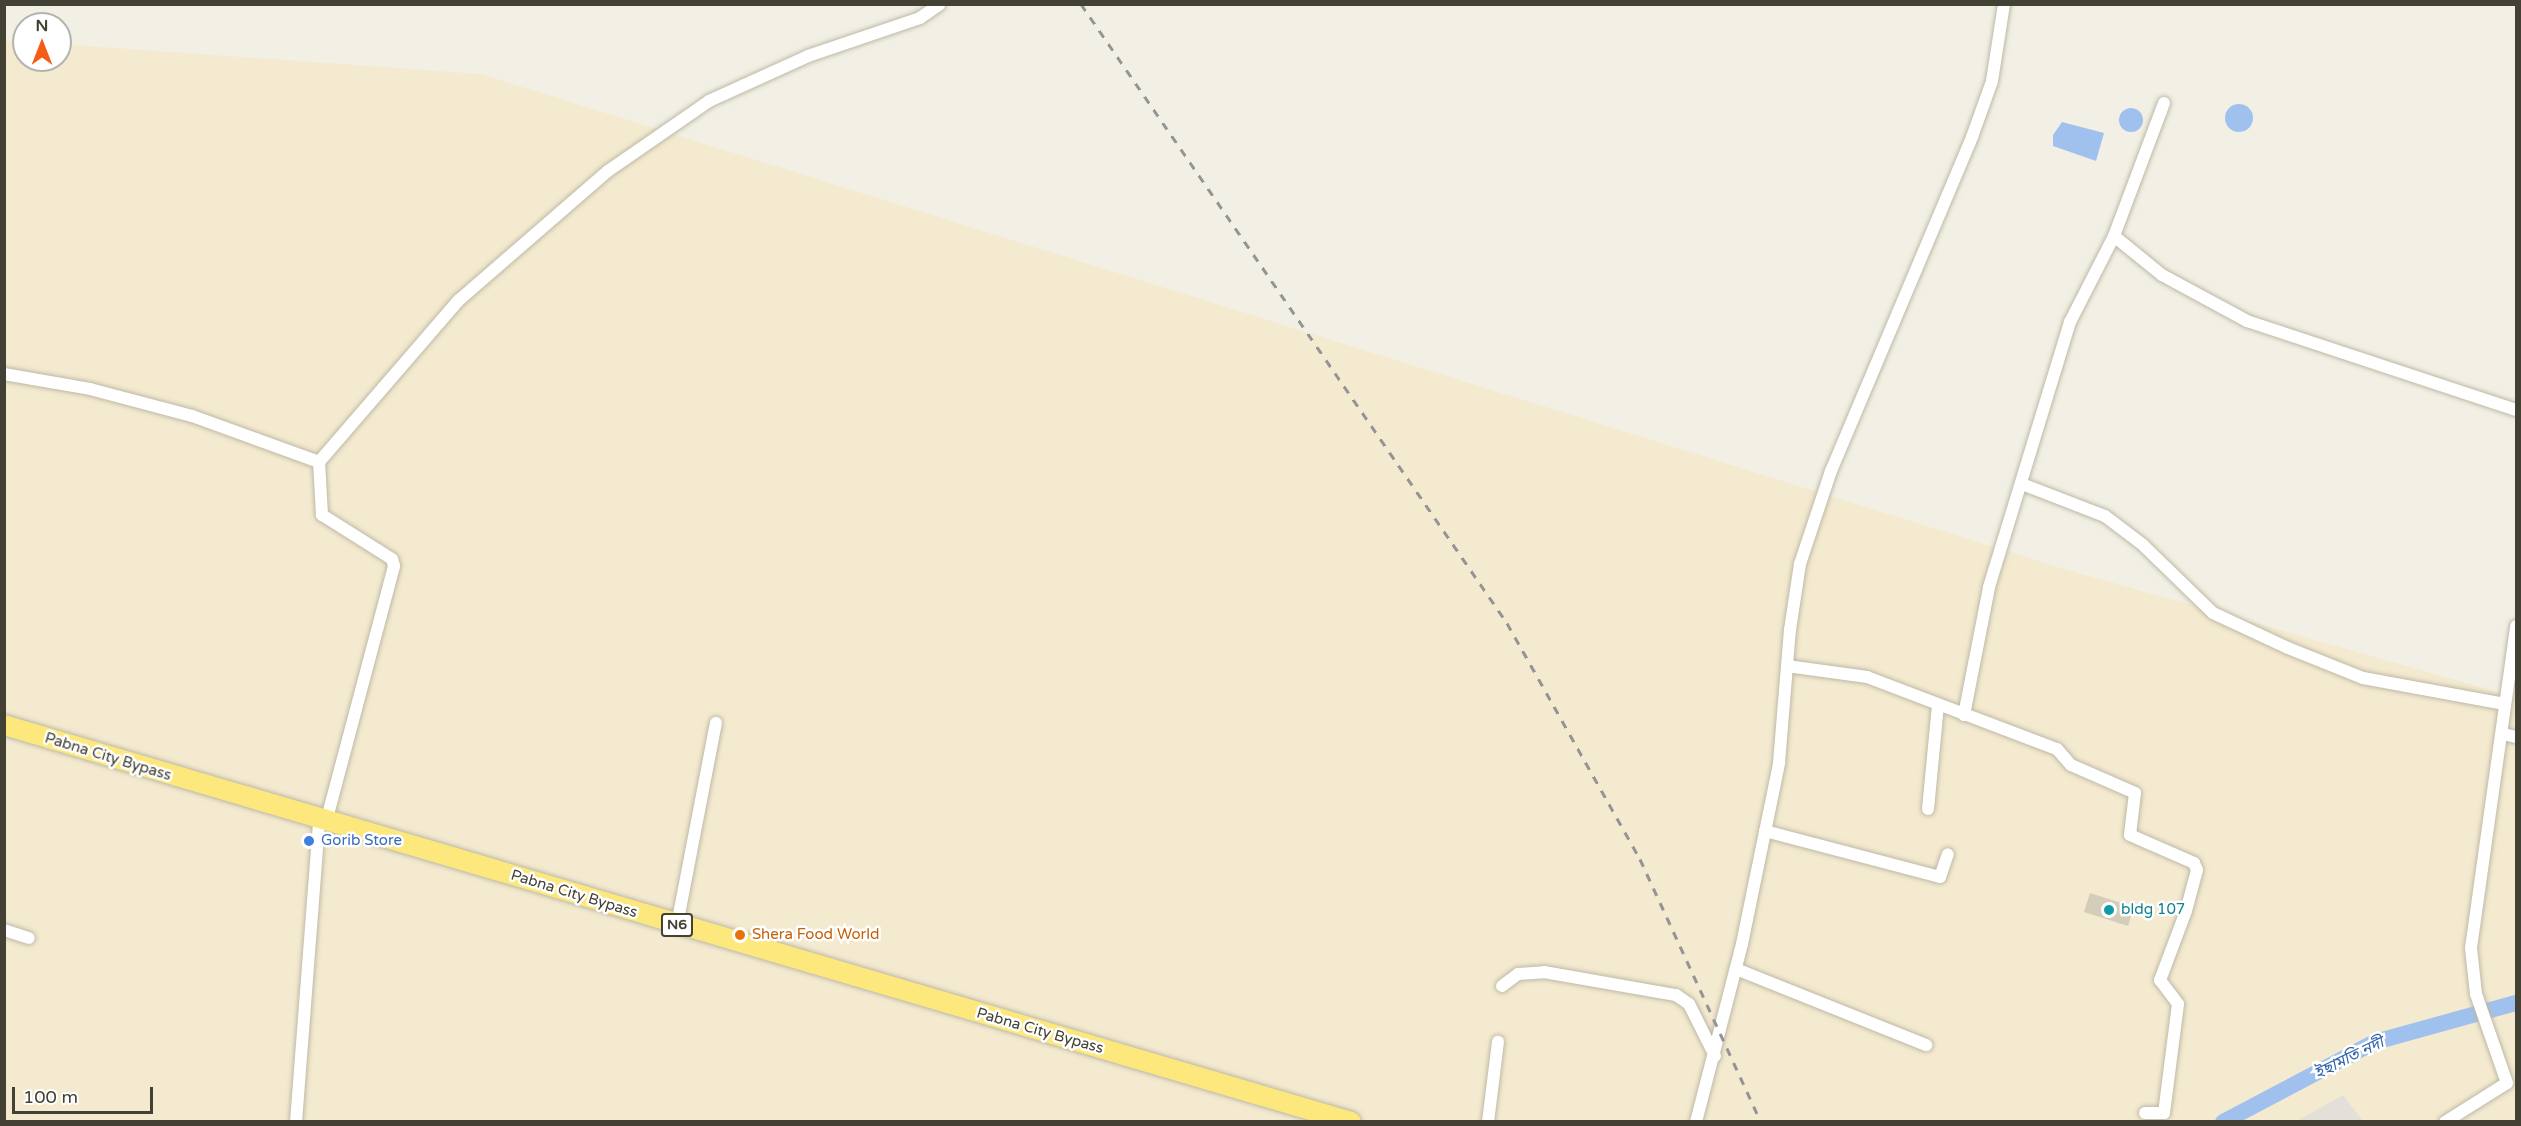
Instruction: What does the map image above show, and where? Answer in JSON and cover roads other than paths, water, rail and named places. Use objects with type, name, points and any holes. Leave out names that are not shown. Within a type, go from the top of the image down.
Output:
[{"type":"highway","name":"Pabna City Bypass","points":[[4,724],[322,821],[1347,1121]]},
{"type":"street","points":[[296,1122],[322,821],[394,566],[392,559],[322,515],[319,462],[459,300],[608,171],[710,100],[798,60],[920,18],[940,4]]},
{"type":"street","points":[[1696,1122],[1736,969],[1779,763],[1787,666],[1807,543],[1831,471],[1972,136],[1992,81],[2004,4]]},
{"type":"street","points":[[1964,715],[1989,587],[2070,322],[2114,236],[2164,103]]},
{"type":"street","points":[[2114,236],[2162,275],[2247,321],[2517,410]]},
{"type":"street","points":[[4,374],[90,389],[192,416],[319,462]]},
{"type":"street","points":[[2022,484],[2105,516],[2143,545],[2213,613],[2288,648],[2363,678],[2505,704]]},
{"type":"street","points":[[2445,1122],[2507,1083],[2491,1046],[2475,994],[2472,918],[2503,734],[2505,704],[2517,626]]},
{"type":"street","points":[[1787,666],[1868,677],[2057,749],[2071,765],[2130,788],[2136,801],[2130,835],[2196,866],[2186,911],[2160,980],[2178,1004],[2164,1113],[2145,1113]]},
{"type":"street","points":[[1928,809],[1938,705]]},
{"type":"street","points":[[677,925],[716,723]]},
{"type":"street","points":[[2503,734],[2517,737]]},
{"type":"street","points":[[1765,831],[1940,877],[1948,854]]},
{"type":"street","points":[[4,930],[29,938]]},
{"type":"street","points":[[1736,969],[1926,1045]]},
{"type":"street","points":[[1502,986],[1518,974],[1544,972],[1676,995],[1689,1004],[1715,1056]]},
{"type":"street","points":[[1488,1122],[1498,1042]]},
{"type":"water","points":[[2239,104],[2249,108],[2253,118],[2249,128],[2239,132],[2229,128],[2225,118],[2229,108]]},
{"type":"water","points":[[2131,108],[2136,109],[2142,115],[2142,125],[2136,131],[2131,132],[2126,131],[2120,125],[2119,120],[2120,115],[2126,109]]},
{"type":"water","points":[[2062,122],[2104,133],[2096,161],[2053,146],[2053,135]]},
{"type":"waterway","name":"ইছামতি নদী","points":[[2223,1122],[2375,1042],[2516,1003]]},
{"type":"railway","points":[[1081,4],[1507,623],[1640,859],[1761,1122]]},
{"type":"place","name":"Gorib Store","points":[[309,841]]},
{"type":"place","name":"bldg 107","points":[[2109,910]]},
{"type":"place","name":"Shera Food World","points":[[740,935]]}]
